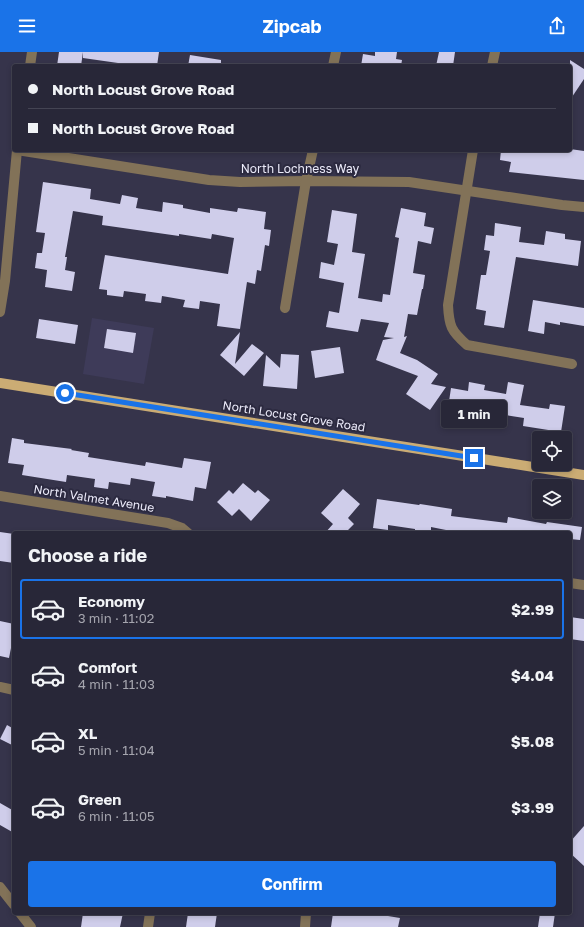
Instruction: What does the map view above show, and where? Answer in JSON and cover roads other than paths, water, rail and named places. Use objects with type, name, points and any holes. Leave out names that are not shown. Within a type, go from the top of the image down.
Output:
[{"type":"main road","name":"North Locust Grove Road","points":[[0,383],[584,475]]},
{"type":"street","points":[[30,64],[32,52]]},
{"type":"street","points":[[333,64],[336,52]]},
{"type":"street","points":[[492,64],[495,52]]},
{"type":"street","points":[[0,312],[5,281],[17,152]]},
{"type":"street","name":"North Lochness Way","points":[[30,152],[209,180],[240,182],[409,182],[584,207]]},
{"type":"street","points":[[286,308],[306,181],[313,152]]},
{"type":"street","points":[[473,152],[448,305],[449,322],[456,335],[467,345],[572,364]]},
{"type":"street","name":"North Valmet Avenue","points":[[0,496],[168,522],[185,530]]},
{"type":"street","points":[[572,583],[584,584]]},
{"type":"street","points":[[0,687],[12,690]]},
{"type":"street","points":[[0,887],[12,902]]},
{"type":"street","points":[[22,915],[31,927]]},
{"type":"street","points":[[148,927],[150,915]]},
{"type":"street","points":[[305,927],[306,915]]}]
